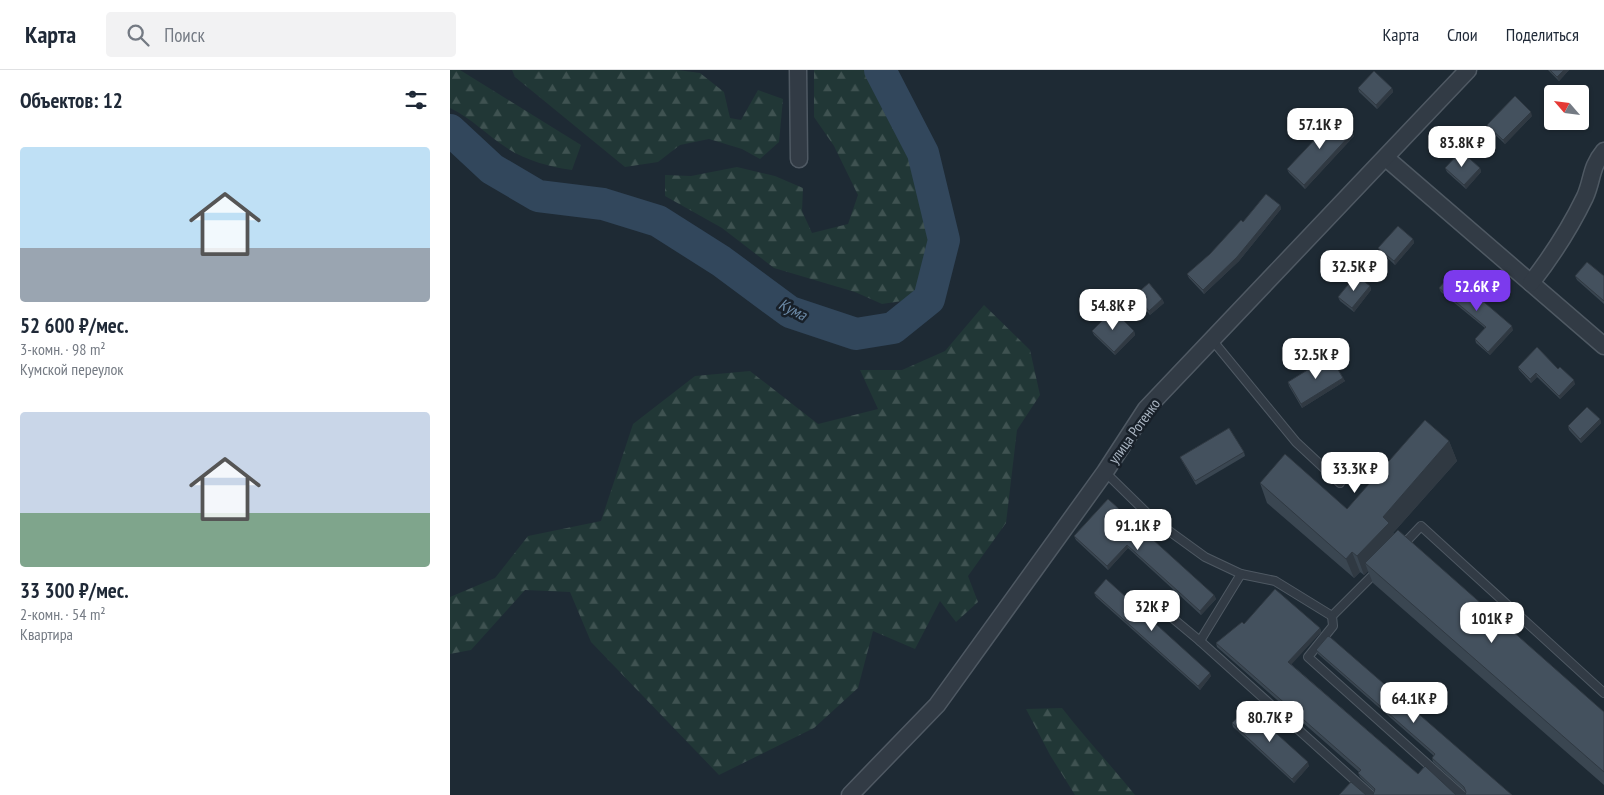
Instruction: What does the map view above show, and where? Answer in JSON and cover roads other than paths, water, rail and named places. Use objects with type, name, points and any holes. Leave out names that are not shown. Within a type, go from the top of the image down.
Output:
[{"type":"street","points":[[798,70],[799,159]]},
{"type":"street","name":"улица Ротенко","points":[[850,795],[937,705],[1105,472],[1146,409],[1468,70]]},
{"type":"street","points":[[1531,283],[1556,251],[1585,196],[1594,163],[1604,151]]},
{"type":"street","points":[[1386,158],[1604,346]]},
{"type":"lane","points":[[1212,341],[1296,442],[1340,483]]},
{"type":"lane","points":[[1105,472],[1154,520],[1205,557],[1241,574],[1275,581],[1332,616]]},
{"type":"lane","points":[[1394,554],[1421,526],[1604,693]]},
{"type":"lane","points":[[1332,616],[1387,561]]},
{"type":"lane","points":[[1200,641],[1241,574]]},
{"type":"lane","points":[[1146,596],[1200,641],[1371,795]]},
{"type":"lane","points":[[1332,616],[1333,626],[1308,657],[1462,795]]},
{"type":"waterway","name":"Кума","points":[[450,130],[492,169],[538,196],[603,204],[658,221],[721,261],[790,312],[856,334],[893,328],[929,299],[944,240],[923,153],[880,70]]}]
